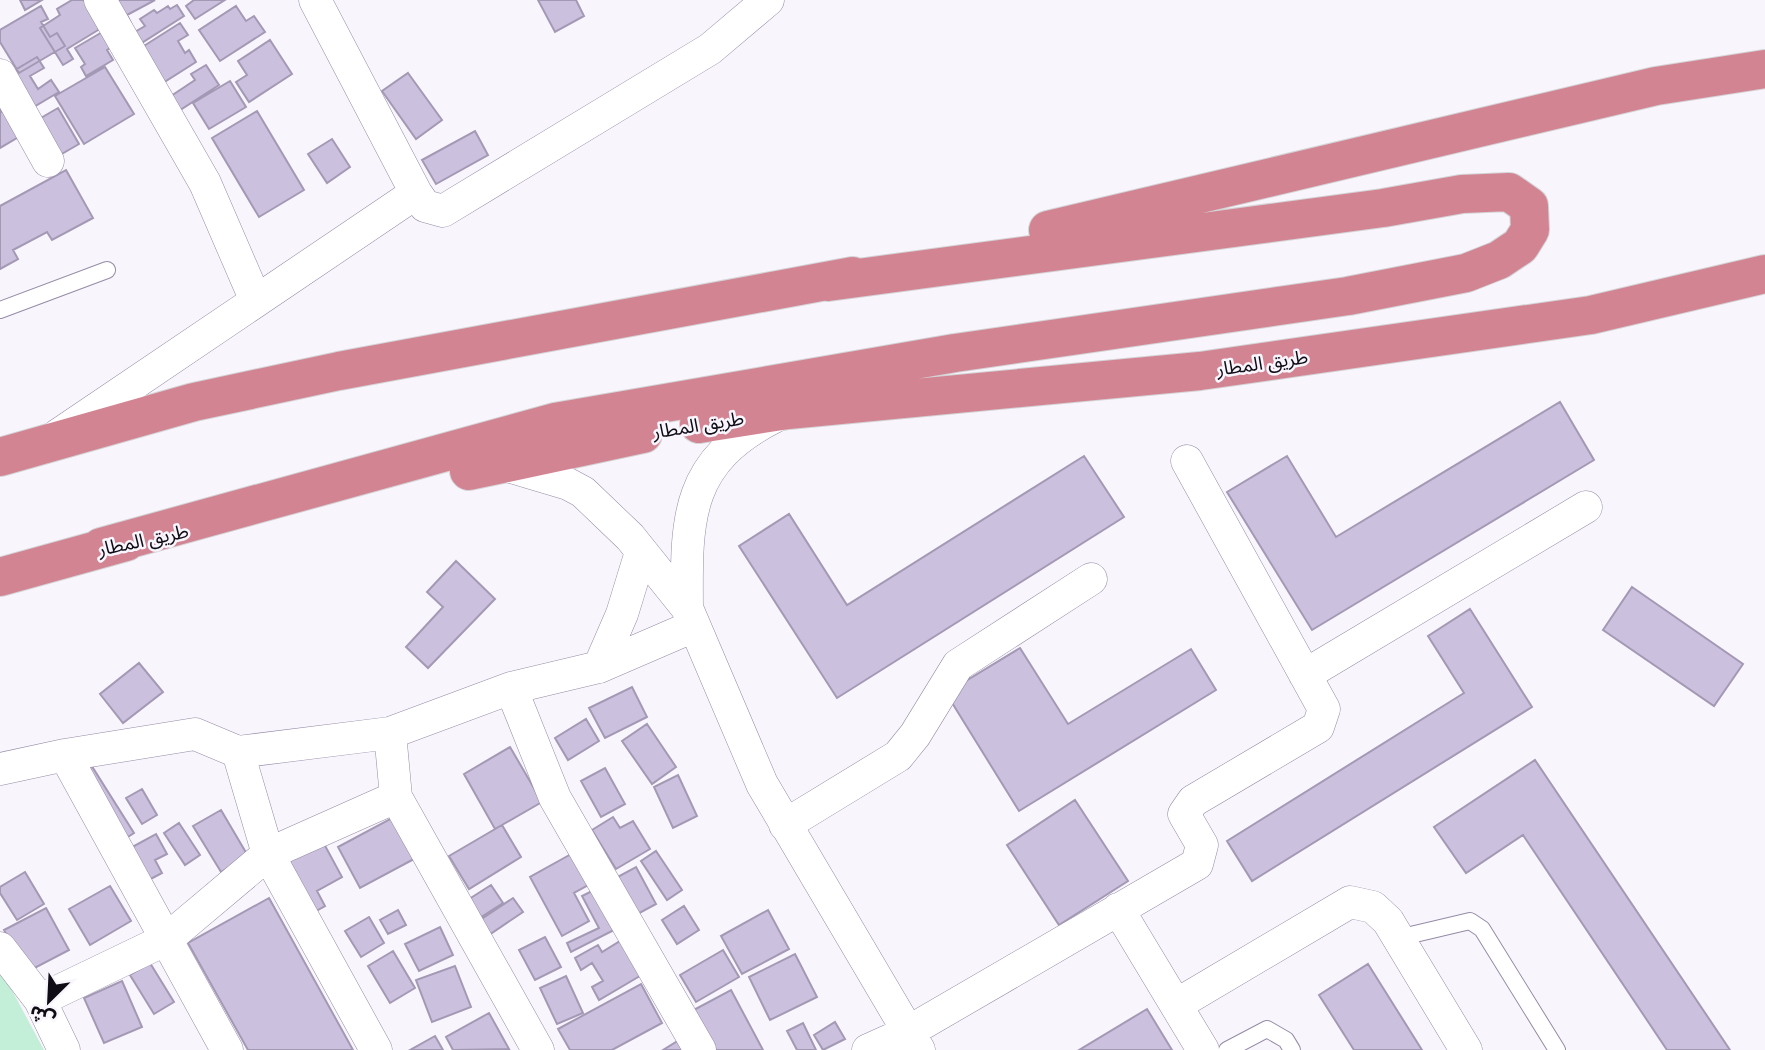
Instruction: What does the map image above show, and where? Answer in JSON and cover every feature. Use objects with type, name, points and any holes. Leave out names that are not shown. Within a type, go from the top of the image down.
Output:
[{"type":"highway","points":[[0,457],[194,402],[339,371],[828,282],[1312,170],[1656,86],[1765,69]]},
{"type":"highway","points":[[101,547],[555,422],[955,354],[1348,296],[1465,273],[1499,260],[1520,246],[1530,230],[1529,206],[1509,192],[1462,194],[1369,210],[828,282]]},
{"type":"highway","name":"طريق المطار","points":[[0,577],[101,547],[586,444],[788,410],[1200,371],[1591,315],[1765,274]]},
{"type":"street","points":[[100,0],[205,183],[256,301]]},
{"type":"street","points":[[326,4],[416,193],[425,206],[443,211],[710,49],[768,0]]},
{"type":"street","points":[[0,75],[48,161]]},
{"type":"street","points":[[43,445],[416,193]]},
{"type":"street","points":[[690,617],[691,513],[704,478],[716,458],[744,432],[788,410]]},
{"type":"street","points":[[868,1050],[914,1041],[1118,909],[1197,864],[1202,845],[1184,814],[1193,801],[1318,727],[1324,709],[1187,461]]},
{"type":"street","points":[[501,464],[568,484],[583,492],[641,552],[690,617],[762,784],[914,1041]]},
{"type":"street","points":[[1305,675],[1586,506]]},
{"type":"street","points":[[599,667],[622,614],[641,552]]},
{"type":"street","points":[[785,825],[898,756],[915,735],[958,665],[1091,579]]},
{"type":"street","points":[[0,769],[65,755],[195,734],[238,752],[390,733],[511,688],[599,667],[690,617]]},
{"type":"street","points":[[511,688],[555,798],[700,1050]]},
{"type":"street","points":[[390,733],[396,797],[538,1050]]},
{"type":"street","points":[[238,752],[268,854],[376,1050]]},
{"type":"street","points":[[65,755],[227,1050]]},
{"type":"street","points":[[40,1000],[167,939],[268,854],[396,797]]},
{"type":"street","points":[[1176,1005],[1350,902],[1373,907],[1388,921],[1466,1050]]},
{"type":"street","points":[[1118,909],[1203,1050]]},
{"type":"street","points":[[0,948],[40,1000],[64,1050]]},
{"type":"lane","points":[[0,310],[107,270]]},
{"type":"lane","points":[[1398,939],[1470,920],[1482,929],[1557,1050]]},
{"type":"lane","points":[[1227,1050],[1268,1029],[1286,1040],[1292,1050]]},
{"type":"green space","points":[[0,968],[44,1050],[0,1050]]},
{"type":"building","points":[[20,0],[42,0],[25,10]]},
{"type":"building","points":[[72,0],[87,0],[103,27],[67,49],[73,59],[63,65],[40,28],[60,15],[57,9]]},
{"type":"building","points":[[107,0],[155,0],[127,15],[131,23],[121,29]]},
{"type":"building","points":[[194,0],[225,0],[195,19],[186,6]]},
{"type":"building","points":[[538,0],[576,0],[584,16],[555,32]]},
{"type":"building","points":[[177,5],[184,16],[140,44],[133,33],[145,26],[140,19],[154,10],[157,13],[168,6],[170,9]]},
{"type":"building","points":[[41,6],[48,19],[41,22],[50,37],[57,33],[65,46],[19,73],[0,42],[0,30]]},
{"type":"building","points":[[236,6],[246,21],[254,16],[265,32],[220,61],[199,30]]},
{"type":"building","points":[[180,23],[188,35],[178,41],[185,53],[189,50],[196,62],[158,86],[136,51]]},
{"type":"building","points":[[104,31],[113,46],[107,50],[113,60],[86,76],[81,67],[85,64],[75,48]]},
{"type":"building","points":[[270,40],[292,74],[249,102],[236,82],[247,75],[238,61]]},
{"type":"building","points":[[37,57],[44,68],[30,76],[38,89],[51,80],[59,92],[10,121],[4,110],[0,113],[0,79]]},
{"type":"building","points":[[206,65],[219,85],[177,112],[168,98],[195,80],[191,74]]},
{"type":"building","points":[[105,67],[134,114],[84,144],[55,96]]},
{"type":"building","points":[[408,73],[442,120],[416,139],[382,91]]},
{"type":"building","points":[[230,81],[246,107],[209,129],[193,103]]},
{"type":"building","points":[[0,98],[22,135],[0,148]]},
{"type":"building","points":[[58,108],[79,144],[46,163],[29,125]]},
{"type":"building","points":[[257,111],[304,190],[259,217],[212,138]]},
{"type":"building","points":[[475,131],[488,155],[436,184],[422,160]]},
{"type":"building","points":[[332,139],[350,167],[327,183],[308,154]]},
{"type":"building","points":[[66,170],[93,218],[52,240],[47,232],[13,250],[18,259],[0,269],[0,206]]},
{"type":"building","points":[[1560,402],[1594,460],[1312,630],[1227,492],[1287,456],[1336,537]]},
{"type":"building","points":[[1084,456],[1124,517],[837,698],[739,546],[789,514],[847,605]]},
{"type":"building","points":[[456,561],[495,599],[428,668],[406,647],[443,607],[427,592]]},
{"type":"building","points":[[1632,587],[1743,664],[1714,706],[1603,630]]},
{"type":"building","points":[[1470,609],[1532,707],[1252,881],[1227,841],[1464,693],[1428,636]]},
{"type":"building","points":[[1020,648],[1068,724],[1191,649],[1216,690],[1019,811],[946,693]]},
{"type":"building","points":[[139,663],[163,692],[123,723],[100,694]]},
{"type":"building","points":[[632,687],[647,717],[605,738],[589,708]]},
{"type":"building","points":[[586,719],[599,741],[568,760],[555,738]]},
{"type":"building","points":[[647,724],[676,767],[652,784],[622,741]]},
{"type":"building","points":[[510,747],[542,802],[495,829],[464,774]]},
{"type":"building","points":[[88,760],[134,833],[111,848]]},
{"type":"building","points":[[1535,760],[1730,1050],[1667,1050],[1523,835],[1466,873],[1434,827]]},
{"type":"building","points":[[605,768],[625,804],[601,817],[581,781]]},
{"type":"building","points":[[678,775],[697,816],[673,828],[654,787]]},
{"type":"building","points":[[142,789],[157,815],[142,824],[126,798]]},
{"type":"building","points":[[1075,800],[1128,881],[1059,925],[1007,845]]},
{"type":"building","points":[[221,810],[248,856],[221,872],[193,826]]},
{"type":"building","points":[[613,817],[620,828],[633,821],[650,849],[616,869],[592,830]]},
{"type":"building","points":[[392,818],[414,859],[360,888],[338,847]]},
{"type":"building","points":[[179,823],[200,855],[185,865],[164,833]]},
{"type":"building","points":[[502,825],[521,857],[469,889],[449,856]]},
{"type":"building","points":[[156,834],[167,854],[155,860],[162,873],[130,890],[112,858]]},
{"type":"building","points":[[323,842],[342,877],[317,891],[325,906],[309,915],[281,866]]},
{"type":"building","points":[[656,851],[682,890],[667,900],[641,861]]},
{"type":"building","points":[[573,853],[590,884],[574,893],[589,921],[562,936],[530,877]]},
{"type":"building","points":[[636,867],[656,904],[634,916],[614,879]]},
{"type":"building","points":[[25,872],[44,904],[17,920],[0,893],[0,887]]},
{"type":"building","points":[[491,885],[503,903],[478,919],[466,901]]},
{"type":"building","points":[[110,886],[131,921],[90,945],[69,909]]},
{"type":"building","points":[[594,890],[614,930],[571,952],[567,943],[599,928],[582,896]]},
{"type":"building","points":[[269,898],[353,1050],[248,1050],[188,943]]},
{"type":"building","points":[[513,898],[523,912],[486,937],[477,922]]},
{"type":"building","points":[[684,906],[699,930],[677,944],[662,920]]},
{"type":"building","points":[[46,908],[69,950],[27,972],[4,930]]},
{"type":"building","points":[[398,910],[406,925],[388,934],[380,920]]},
{"type":"building","points":[[768,910],[789,949],[742,974],[721,936]]},
{"type":"building","points":[[369,917],[384,943],[361,957],[345,931]]},
{"type":"building","points":[[440,927],[453,955],[419,971],[405,944]]},
{"type":"building","points":[[545,937],[561,967],[535,980],[519,950]]},
{"type":"building","points":[[625,938],[645,973],[599,1000],[592,987],[603,981],[592,963],[581,970],[575,958],[598,945],[602,952]]},
{"type":"building","points":[[723,950],[739,977],[696,1002],[680,975]]},
{"type":"building","points":[[393,951],[415,988],[390,1003],[368,966]]},
{"type":"building","points":[[795,954],[817,997],[770,1020],[749,977]]},
{"type":"building","points":[[150,963],[174,1002],[154,1014],[130,975]]},
{"type":"building","points":[[1368,964],[1422,1050],[1354,1050],[1319,995]]},
{"type":"building","points":[[455,966],[471,1007],[432,1022],[416,980]]},
{"type":"building","points":[[566,976],[583,1013],[557,1024],[540,988]]},
{"type":"building","points":[[122,981],[142,1027],[104,1043],[84,998]]},
{"type":"building","points":[[641,984],[662,1023],[612,1050],[570,1050],[558,1029]]},
{"type":"building","points":[[731,990],[763,1050],[710,1050],[690,1012]]},
{"type":"building","points":[[1147,1009],[1172,1050],[1079,1050]]},
{"type":"building","points":[[489,1013],[509,1049],[453,1050],[446,1037]]},
{"type":"building","points":[[835,1022],[845,1039],[823,1050],[814,1035]]},
{"type":"building","points":[[803,1023],[816,1050],[797,1050],[787,1031]]},
{"type":"building","points":[[435,1036],[443,1050],[410,1050]]},
{"type":"building","points":[[679,1040],[686,1050],[663,1050]]}]
